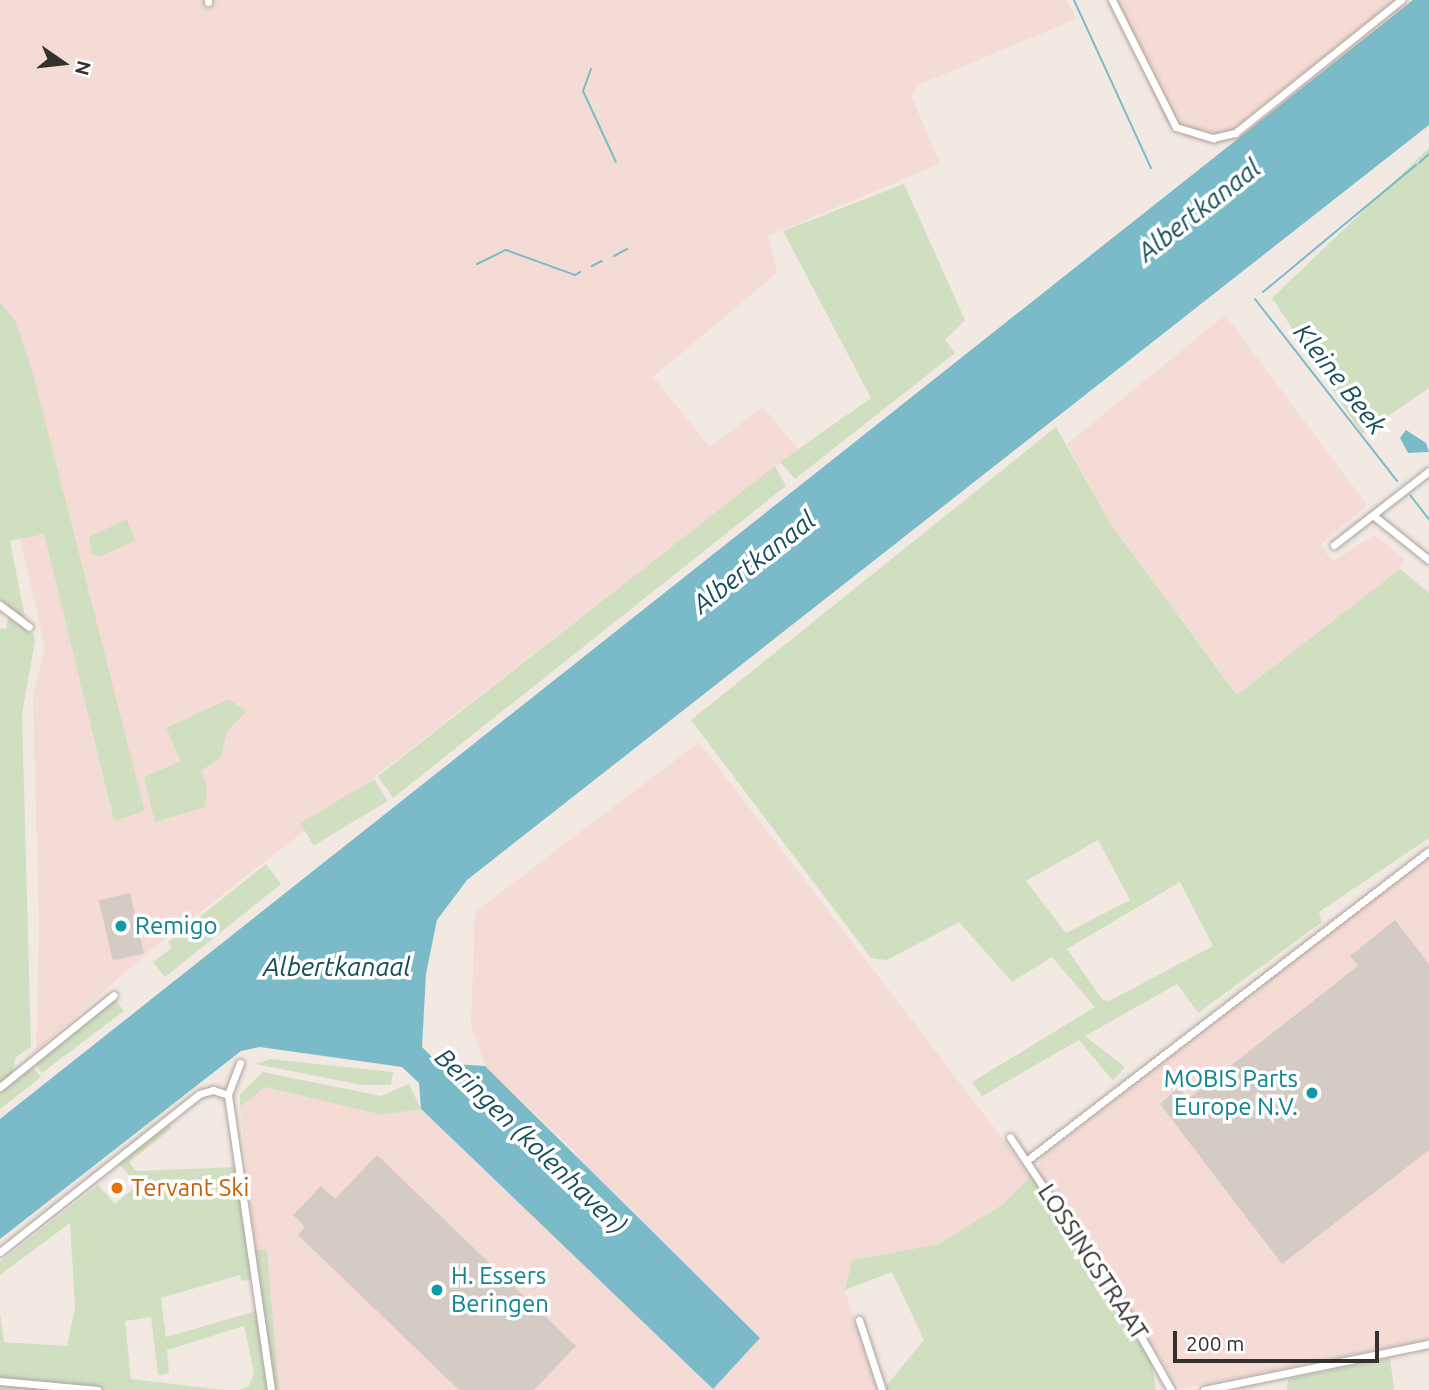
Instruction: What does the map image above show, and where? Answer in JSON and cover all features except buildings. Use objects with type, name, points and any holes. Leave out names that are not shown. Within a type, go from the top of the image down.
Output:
[{"type":"street","points":[[1112,0],[1176,127],[1213,138],[1236,133],[1401,0]]},
{"type":"street","points":[[1334,545],[1429,471]]},
{"type":"street","points":[[1374,516],[1429,560]]},
{"type":"street","points":[[0,606],[29,628]]},
{"type":"street","points":[[1026,1161],[1429,851]]},
{"type":"street","points":[[0,1087],[114,995]]},
{"type":"street","points":[[240,1063],[228,1095],[271,1390]]},
{"type":"street","points":[[0,1252],[199,1094],[214,1090],[228,1095]]},
{"type":"street","name":"LOSSINGSTRAAT","points":[[1010,1137],[1163,1368],[1171,1390]]},
{"type":"street","points":[[859,1320],[882,1390]]},
{"type":"street","points":[[1204,1390],[1429,1343]]},
{"type":"street","points":[[0,1381],[98,1390]]},
{"type":"shaded area","points":[[0,0],[1067,0],[1076,19],[916,86],[912,97],[940,164],[768,236],[777,273],[653,377],[710,447],[763,407],[798,449],[146,954],[36,1051],[39,928],[33,698],[45,648],[20,539],[44,534],[114,821],[145,811],[33,373],[16,323],[0,302]]},
{"type":"shaded area","points":[[1112,0],[1413,0],[1235,140],[1213,143],[1186,138],[1165,121]]},
{"type":"shaded area","points":[[1225,315],[1367,505],[1320,545],[1333,561],[1374,535],[1405,559],[1400,569],[1238,695],[1112,526],[1067,444]]},
{"type":"shaded area","points":[[699,742],[1031,1176],[1003,1204],[939,1244],[852,1260],[845,1290],[877,1390],[279,1390],[267,1249],[255,1250],[240,1107],[265,1087],[382,1115],[421,1109],[714,1389],[576,1153],[485,1066],[471,1025],[475,912]]},
{"type":"shaded area","points":[[1429,855],[1429,1339],[1180,1389],[1040,1176],[1039,1159]]},
{"type":"green space","points":[[1429,148],[1429,388],[1362,434],[1272,298]]},
{"type":"green space","points":[[904,184],[965,320],[945,340],[955,353],[795,479],[780,462],[871,398],[783,231]]},
{"type":"green space","points":[[0,302],[16,322],[33,373],[145,811],[114,821],[44,534],[10,541],[26,622],[0,602]]},
{"type":"green space","points":[[1056,427],[1112,526],[1237,695],[1400,569],[1429,593],[1429,838],[1319,912],[1322,922],[1198,1013],[1177,984],[1085,1036],[1125,1067],[1113,1081],[1079,1040],[982,1096],[972,1082],[1095,1007],[1052,957],[1012,982],[959,922],[887,960],[871,958],[691,720]],"holes":[[[1098,840],[1130,900],[1066,933],[1026,881]],[[1180,882],[1213,946],[1109,1001],[1102,999],[1067,949]]]},
{"type":"green space","points":[[775,466],[786,486],[393,798],[378,776]]},
{"type":"green space","points":[[127,519],[135,541],[99,557],[92,554],[89,537]]},
{"type":"green space","points":[[8,618],[34,635],[35,641],[22,714],[31,1047],[16,1057],[12,1074],[0,1084],[0,628],[6,629]]},
{"type":"green space","points":[[229,699],[246,712],[227,731],[221,757],[201,771],[207,786],[205,807],[155,822],[144,777],[181,761],[166,728]]},
{"type":"green space","points":[[374,779],[387,801],[314,846],[300,823]]},
{"type":"green space","points":[[266,864],[281,884],[165,977],[153,962],[172,948],[168,942]]},
{"type":"green space","points":[[115,999],[124,1011],[42,1073],[33,1061]]},
{"type":"green space","points":[[270,1059],[393,1072],[391,1085],[362,1085],[255,1064]]},
{"type":"green space","points":[[32,1065],[41,1077],[0,1109],[0,1091]]},
{"type":"green space","points":[[263,1072],[381,1096],[409,1084],[421,1109],[382,1115],[265,1087],[240,1107],[240,1094]]},
{"type":"green space","points":[[167,1124],[172,1128],[129,1162],[136,1171],[236,1167],[251,1279],[241,1281],[240,1275],[161,1298],[166,1337],[263,1309],[255,1250],[267,1249],[279,1390],[239,1390],[249,1386],[254,1373],[244,1326],[167,1350],[169,1373],[158,1375],[151,1317],[125,1321],[131,1379],[225,1390],[0,1390],[0,1313],[4,1342],[67,1346],[75,1307],[70,1223],[0,1275],[0,1262],[98,1185],[115,1204],[137,1185],[117,1161]]},
{"type":"green space","points":[[1031,1176],[1152,1363],[1156,1390],[883,1390],[924,1340],[892,1272],[845,1290],[852,1260],[939,1244],[1003,1204]]},
{"type":"green space","points":[[1390,1358],[1394,1390],[1287,1390],[1288,1379]]},
{"type":"water","name":"Albertkanaal","points":[[1413,0],[1429,0],[1429,125],[467,880],[437,920],[426,974],[422,1047],[438,1063],[485,1066],[760,1338],[713,1389],[421,1109],[419,1083],[402,1067],[260,1047],[241,1051],[0,1239],[0,1119]]},
{"type":"water","points":[[1406,430],[1426,443],[1429,452],[1408,453],[1400,438]]},
{"type":"waterway","name":"Kleine Beek","points":[[1074,0],[1151,168]]},
{"type":"waterway","points":[[591,69],[583,91],[616,162]]},
{"type":"waterway","points":[[1419,163],[1429,154]]},
{"type":"waterway","points":[[1263,292],[1416,165]]},
{"type":"waterway","points":[[614,256],[627,249]]},
{"type":"waterway","points":[[477,264],[506,250],[575,275],[580,272]]},
{"type":"waterway","points":[[592,266],[602,261]]},
{"type":"waterway","name":"Kleine Beek","points":[[1255,299],[1397,481]]},
{"type":"waterway","name":"Kleine Beek","points":[[1410,495],[1429,519]]},
{"type":"place","name":"Remigo","points":[[121,926]]},
{"type":"place","name":"MOBIS Parts Europe N.V.","points":[[1312,1093]]},
{"type":"place","name":"Tervant Ski","points":[[117,1188]]},
{"type":"place","name":"H. Essers Beringen","points":[[437,1290]]},
{"type":"water label","name":"Beringen (kolenhaven)","points":[[531,1141]]}]
